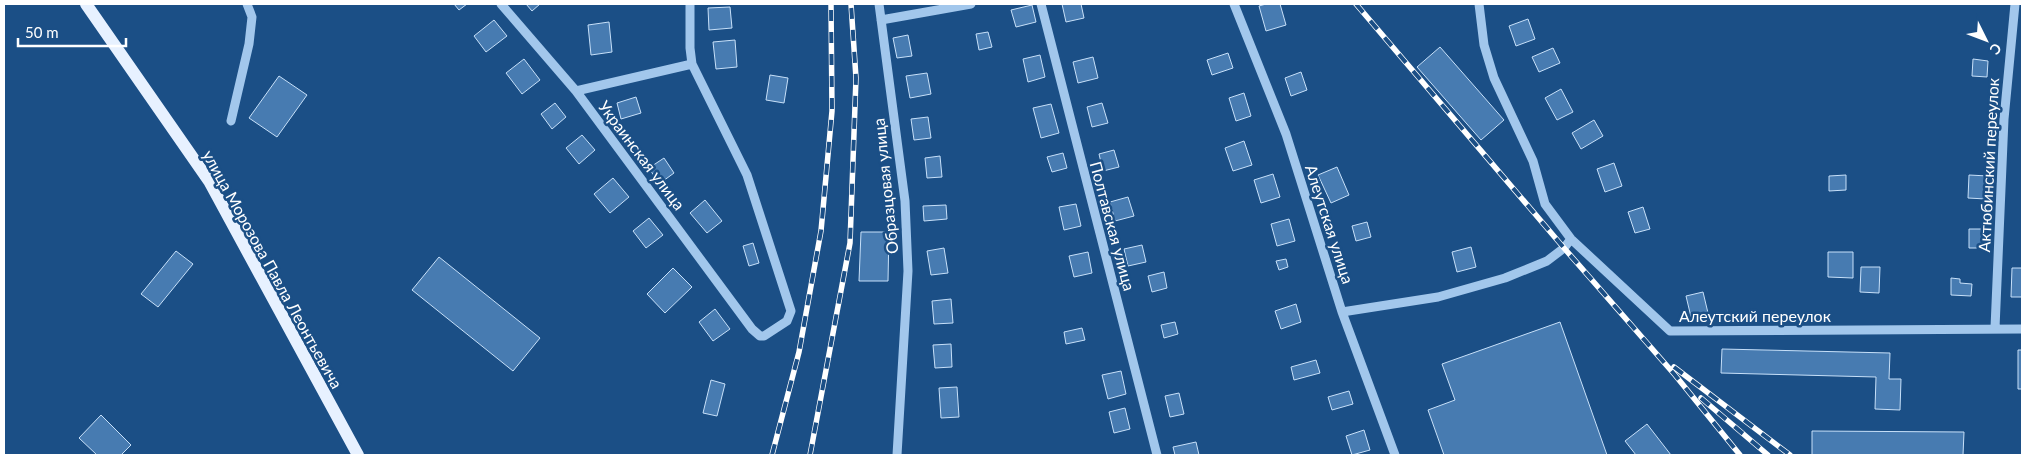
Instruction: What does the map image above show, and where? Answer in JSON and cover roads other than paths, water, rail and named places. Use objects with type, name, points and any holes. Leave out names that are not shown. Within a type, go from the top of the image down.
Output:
[{"type":"main road","name":"улица Морозова Павла Леонтьевича","points":[[86,4],[209,181],[358,455]]},
{"type":"street","points":[[231,121],[249,44],[252,17],[248,4]]},
{"type":"street","name":"Украинская улица","points":[[501,4],[576,91],[752,330],[760,336],[764,336],[787,321],[791,311],[747,175],[692,64]]},
{"type":"street","points":[[576,91],[692,64],[690,4]]},
{"type":"street","name":"Образцовая улица","points":[[879,4],[905,201],[908,271],[897,455]]},
{"type":"street","points":[[881,20],[971,4]]},
{"type":"street","name":"Полтавская улица","points":[[1041,4],[1157,455]]},
{"type":"street","name":"Алеутская улица","points":[[1234,4],[1286,134],[1342,312],[1395,455]]},
{"type":"street","name":"Алеутский переулок","points":[[1479,4],[1484,45],[1494,78],[1533,161],[1545,204],[1570,239],[1670,331],[2022,329]]},
{"type":"street","name":"Актюбинский переулок","points":[[1995,328],[2004,119],[2015,4]]},
{"type":"street","points":[[1342,312],[1438,297],[1505,278],[1547,261],[1564,248],[1570,239]]},
{"type":"railway","points":[[772,455],[799,352],[821,231],[832,111],[831,4]]},
{"type":"railway","points":[[810,455],[850,243],[856,78],[851,4]]},
{"type":"railway","points":[[1356,4],[1675,375],[1740,455]]},
{"type":"railway","points":[[1674,367],[1790,455]]},
{"type":"railway","points":[[1701,398],[1768,455]]}]
